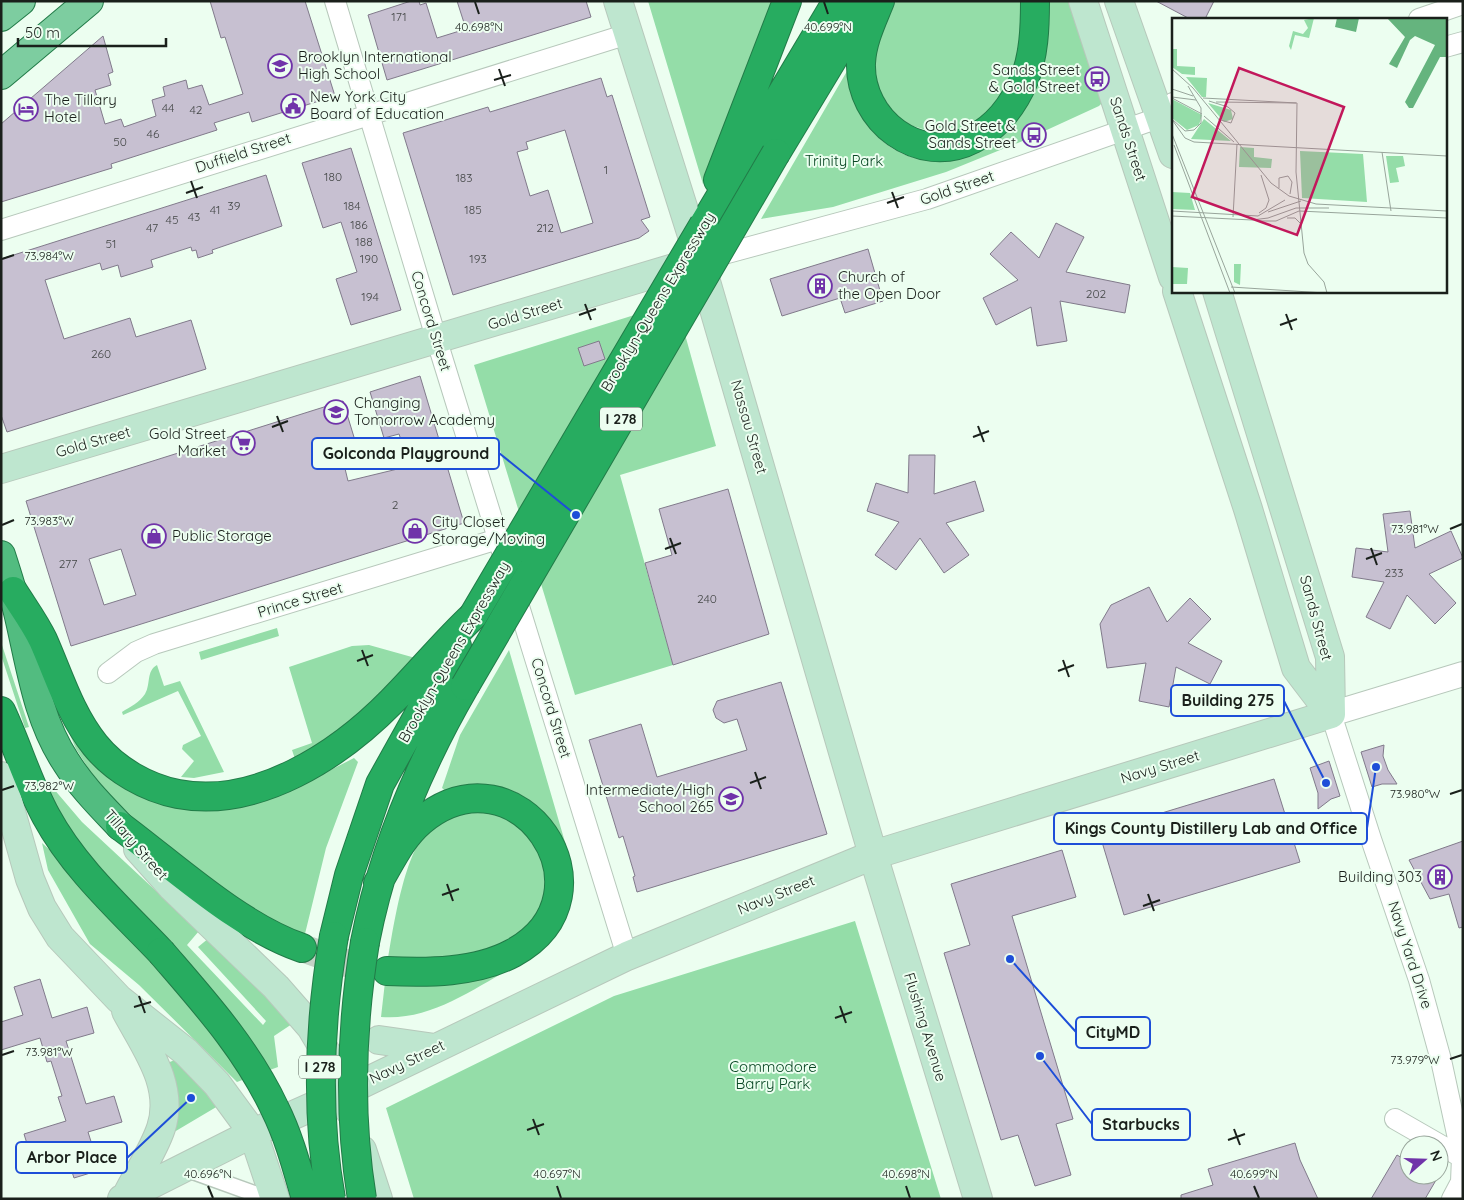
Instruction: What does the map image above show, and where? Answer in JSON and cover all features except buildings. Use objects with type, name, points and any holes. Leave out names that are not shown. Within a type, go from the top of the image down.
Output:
[{"type":"highway","points":[[756,141],[787,1]]},
{"type":"highway","name":"Brooklyn-Queens Expressway","points":[[362,1199],[354,1131],[352,1060],[359,978],[378,883],[407,799],[431,748],[756,141],[837,1]]},
{"type":"highway","name":"Brooklyn-Queens Expressway","points":[[331,1199],[322,1134],[320,1052],[323,1011],[334,936],[349,874],[380,784],[433,668],[473,616],[704,224],[756,141],[868,1]]},
{"type":"highway","points":[[880,1],[864,45],[861,62],[864,90],[871,107],[886,126],[904,139],[924,145],[943,147],[971,140],[985,133],[1007,111],[1018,94],[1031,61],[1035,1]]},
{"type":"highway","name":"Tillary Street","points":[[1,555],[13,592],[32,677],[51,734],[76,776],[120,826]]},
{"type":"highway","points":[[13,592],[42,639],[70,706],[83,730],[96,747],[111,762],[142,782],[188,796],[220,797],[237,794],[268,785],[304,767],[340,744],[433,668]]},
{"type":"highway","points":[[1,711],[46,815],[62,841],[76,861],[161,952],[231,1035],[264,1087],[287,1137],[306,1199]]},
{"type":"highway","points":[[378,883],[403,840],[421,821],[438,810],[475,798],[508,805],[523,812],[537,823],[549,839],[557,859],[559,876],[558,893],[553,909],[545,924],[536,935],[513,953],[499,959],[466,967],[424,972],[387,971]]},
{"type":"highway","points":[[120,826],[243,918],[278,938],[302,948]]},
{"type":"main road","points":[[1,18],[21,1]]},
{"type":"main road","points":[[1,75],[89,1]]},
{"type":"main road","name":"Nassau Street","points":[[618,1],[700,260],[873,855]]},
{"type":"main road","name":"Sands Street","points":[[1082,1],[1172,274]]},
{"type":"main road","points":[[1119,1],[1169,115],[1172,144]]},
{"type":"main road","name":"Gold Street","points":[[1,469],[437,341],[700,260]]},
{"type":"main road","name":"Sands Street","points":[[1178,292],[1248,509],[1296,668],[1331,714]]},
{"type":"main road","name":"Sands Street","points":[[1217,292],[1330,657],[1331,714]]},
{"type":"main road","name":"Navy Street","points":[[124,1198],[186,1169],[253,1133],[344,1093],[627,956],[873,855],[1331,714]]},
{"type":"main road","points":[[1,776],[30,878],[42,908],[60,937],[119,999],[186,1052],[217,1084],[253,1133],[275,1199]]},
{"type":"main road","name":"Tillary Street","points":[[120,826],[172,887],[286,994],[311,1027],[330,1059],[344,1093],[378,1199]]},
{"type":"main road","name":"Flushing Avenue","points":[[873,855],[978,1199]]},
{"type":"main road","points":[[119,999],[152,1057],[162,1081],[164,1112],[161,1127],[154,1144],[124,1198]]},
{"type":"main road","points":[[379,1040],[435,1048]]},
{"type":"street","name":"Concord Street","points":[[335,1],[437,341],[627,956]]},
{"type":"street","points":[[1422,18],[1463,4]]},
{"type":"street","name":"Duffield Street","points":[[1,230],[369,113],[628,34]]},
{"type":"street","points":[[1446,47],[1463,42]]},
{"type":"street","name":"Gold Street","points":[[700,260],[927,199],[1169,115]]},
{"type":"street","name":"Prince Street","points":[[108,673],[136,652],[154,644],[498,539]]},
{"type":"street","name":"Navy Street","points":[[1331,714],[1463,674]]},
{"type":"street","name":"Navy Yard Drive","points":[[1331,714],[1370,839],[1427,1006],[1462,1158],[1461,1182],[1452,1199]]},
{"type":"street","points":[[1395,1119],[1462,1158]]},
{"type":"street","points":[[186,1169],[269,1199]]},
{"type":"green space","points":[[648,1],[775,1],[703,184]]},
{"type":"green space","name":"Trinity Park","points":[[892,1],[1025,1],[1019,70],[989,116],[961,131],[947,132],[929,131],[910,125],[895,115],[875,84],[873,46]]},
{"type":"green space","name":"Trinity Park","points":[[1047,1],[1074,1],[1103,102],[1099,106],[1025,140],[946,172],[833,207],[761,219],[850,66],[863,118],[885,143],[905,155],[928,160],[950,159],[973,152],[993,141],[1011,125],[1028,103]]},
{"type":"green space","points":[[676,302],[716,446],[620,475],[673,665],[575,695],[474,365]]},
{"type":"green space","points":[[277,628],[279,636],[201,660],[199,652]]},
{"type":"green space","points":[[1,642],[29,727],[25,728],[1,655]]},
{"type":"green space","points":[[369,645],[419,659],[353,725],[295,759],[292,750],[312,743],[289,667],[352,646]]},
{"type":"green space","points":[[509,650],[567,849],[546,816],[533,803],[519,794],[503,788],[486,785],[447,792],[442,788],[460,735]]},
{"type":"green space","points":[[157,665],[164,686],[180,681],[224,772],[194,778],[181,777],[194,761],[182,749],[183,745],[201,736],[178,691],[123,715],[122,712],[143,697],[147,690],[151,671]]},
{"type":"green space","points":[[49,685],[113,779],[278,793],[315,778],[354,758],[358,762],[326,848],[303,942],[189,869],[119,805],[90,771],[76,749]]},
{"type":"green space","points":[[53,788],[82,822],[199,931],[187,945],[263,1025],[266,1021],[198,947],[209,938],[295,1022],[274,1036],[278,1067],[237,1082],[139,985],[90,944],[48,870],[42,843],[69,867],[89,861],[60,817],[47,791]]},
{"type":"green space","points":[[467,811],[498,814],[518,823],[528,834],[544,864],[548,880],[544,902],[539,912],[524,931],[506,944],[493,949],[464,956],[388,959],[407,870],[421,839],[430,830],[443,822]]},
{"type":"green space","name":"Commodore Barry Park","points":[[855,921],[941,1199],[414,1199],[386,1108],[614,996]]},
{"type":"green space","points":[[515,966],[451,1002],[434,1009],[399,1017],[381,1017],[385,982]]},
{"type":"green space","points":[[175,1060],[218,1106],[164,1138],[167,1063]]},
{"type":"tunnel","points":[[302,948],[342,962],[385,971]]},
{"type":"place","name":"Brooklyn International High School","points":[[280,66]]},
{"type":"place","name":"Sands Street & Gold Street","points":[[1097,79]]},
{"type":"place","name":"New York City Board of Education","points":[[293,106]]},
{"type":"place","name":"The Tillary Hotel","points":[[26,109]]},
{"type":"place","name":"Gold Street & Sands Street","points":[[1034,135]]},
{"type":"place","name":"Church of the Open Door","points":[[820,286]]},
{"type":"place","name":"Changing Tomorrow Academy","points":[[336,412]]},
{"type":"place","name":"Gold Street Market","points":[[243,443]]},
{"type":"place","name":"Golconda Playground","points":[[576,515]]},
{"type":"place","name":"City Closet Storage/Moving","points":[[415,531]]},
{"type":"place","name":"Public Storage","points":[[154,536]]},
{"type":"place","name":"Kings County Distillery Lab and Office","points":[[1376,767]]},
{"type":"place","name":"Building 275","points":[[1326,783]]},
{"type":"place","name":"Intermediate/High School 265","points":[[731,799]]},
{"type":"place","name":"Building 303","points":[[1440,877]]},
{"type":"place","name":"CityMD","points":[[1010,959]]},
{"type":"place","name":"Starbucks","points":[[1040,1056]]},
{"type":"place","name":"Arbor Place","points":[[191,1098]]}]
